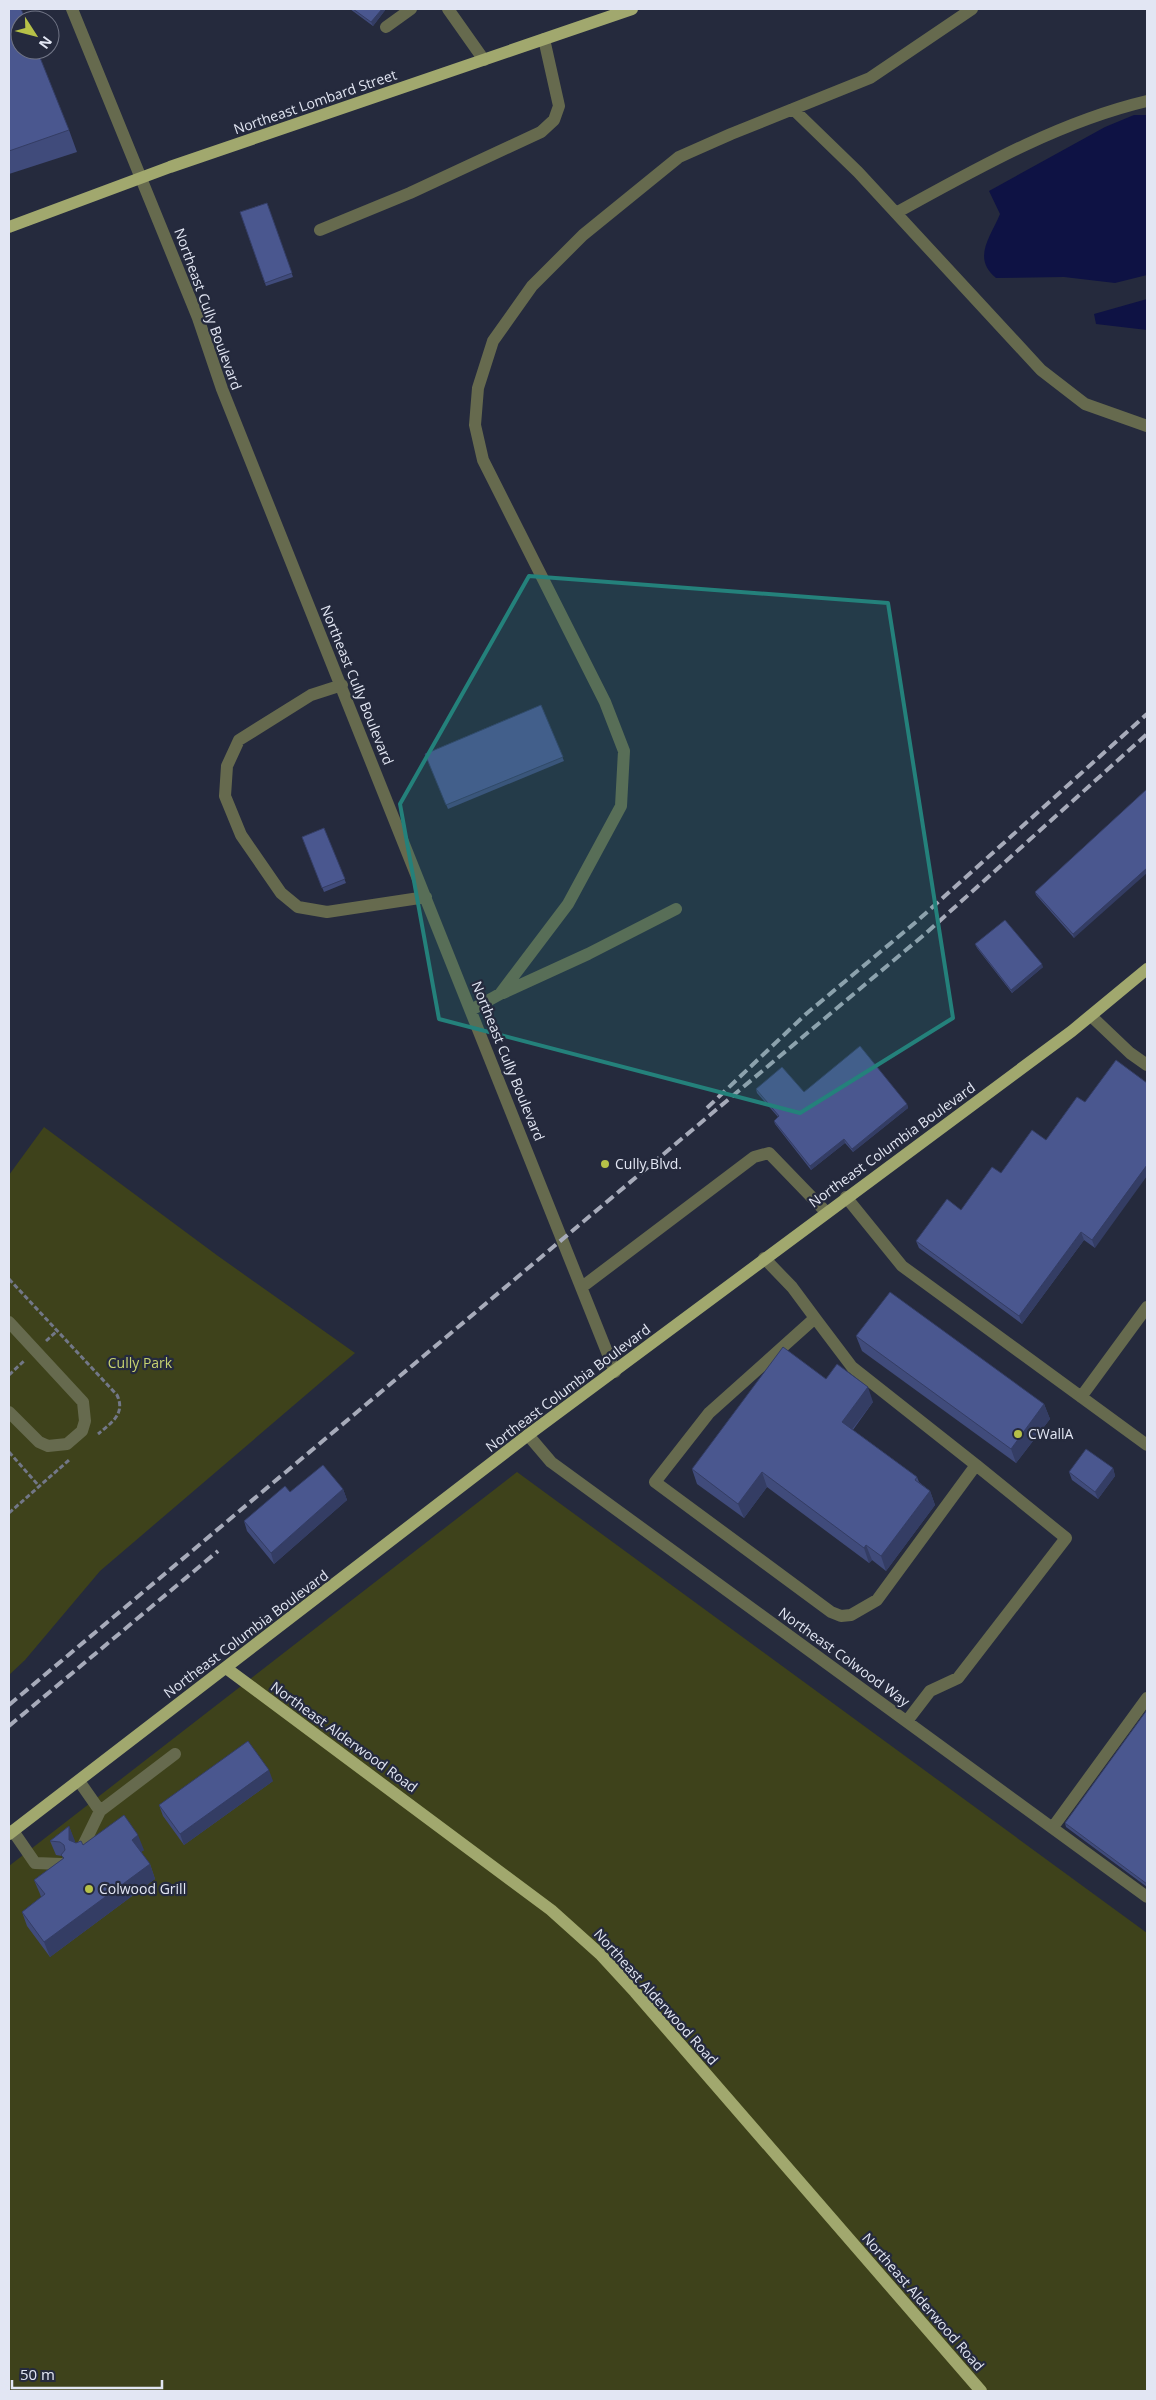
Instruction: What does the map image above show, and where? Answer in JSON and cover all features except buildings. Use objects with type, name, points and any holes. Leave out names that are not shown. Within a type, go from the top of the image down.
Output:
[{"type":"main road","name":"Northeast Lombard Street","points":[[9,227],[141,178],[632,9]]},
{"type":"main road","name":"Northeast Columbia Boulevard","points":[[11,1833],[528,1435],[1091,1016],[1147,969]]},
{"type":"main road","name":"Northeast Alderwood Road","points":[[226,1668],[529,1893],[589,1944],[635,1992],[981,2391]]},
{"type":"street","name":"Northeast Cully Boulevard","points":[[72,9],[198,318],[222,389],[342,685],[615,1372]]},
{"type":"street","points":[[386,27],[411,9]]},
{"type":"street","points":[[448,9],[484,60]]},
{"type":"street","points":[[500,994],[568,904],[621,806],[624,751],[605,702],[483,460],[476,425],[478,388],[494,341],[532,286],[583,235],[679,157],[870,78],[972,9]]},
{"type":"street","points":[[320,230],[410,193],[541,132],[554,120],[560,106],[544,39]]},
{"type":"street","points":[[896,213],[997,157],[1118,108],[1147,101]]},
{"type":"street","points":[[792,109],[858,172],[1041,370],[1085,404],[1147,426]]},
{"type":"street","points":[[342,685],[311,695],[238,740],[227,766],[226,796],[242,835],[280,893],[298,907],[327,912],[426,897]]},
{"type":"street","points":[[471,1010],[500,994],[588,954],[676,909]]},
{"type":"street","points":[[1091,1016],[1130,1053],[1147,1065]]},
{"type":"street","points":[[582,1287],[754,1157],[769,1153],[826,1212]]},
{"type":"street","points":[[846,1197],[902,1266],[1147,1445]]},
{"type":"street","points":[[764,1258],[792,1288],[852,1367],[1066,1538],[958,1678],[930,1691],[907,1721]]},
{"type":"street","points":[[1081,1397],[1147,1307]]},
{"type":"street","points":[[815,1318],[709,1413],[655,1482],[831,1612],[841,1616],[851,1615],[877,1600],[976,1465]]},
{"type":"street","points":[[9,1322],[83,1402],[86,1412],[82,1431],[67,1444],[58,1446],[39,1442],[9,1412]]},
{"type":"street","name":"Northeast Colwood Way","points":[[528,1435],[551,1462],[1147,1897]]},
{"type":"street","points":[[1052,1828],[1147,1698]]},
{"type":"street","points":[[82,1850],[100,1811],[175,1754]]},
{"type":"street","points":[[79,1781],[100,1811]]},
{"type":"street","points":[[11,1833],[35,1862],[62,1864]]},
{"type":"path","points":[[9,1452],[39,1486]]},
{"type":"highlighted area","points":[[529,576],[888,603],[953,1018],[800,1113],[439,1019],[400,804]]},
{"type":"green space","name":"Cully Park","points":[[44,1127],[218,1256],[355,1353],[100,1571],[25,1660],[9,1675],[9,1175]]},
{"type":"green space","points":[[517,1472],[1147,1933],[1147,2391],[9,2391],[9,1866]]},
{"type":"shaded area","points":[[1134,115],[1147,115],[1147,275],[1115,283],[1064,277],[996,278],[985,263],[984,255],[988,240],[1000,214],[989,191],[1105,127]]},
{"type":"shaded area","points":[[1147,299],[1147,330],[1096,324],[1094,314]]},
{"type":"railway","points":[[707,1108],[806,1014],[916,922],[1147,714]]},
{"type":"railway","points":[[9,1705],[925,934],[1147,734]]},
{"type":"railway","points":[[9,1726],[218,1551]]},
{"type":"place","name":"Cully Blvd.","points":[[605,1164]]},
{"type":"place","name":"CWallA","points":[[1018,1434]]},
{"type":"place","name":"Colwood Grill","points":[[89,1889]]}]
